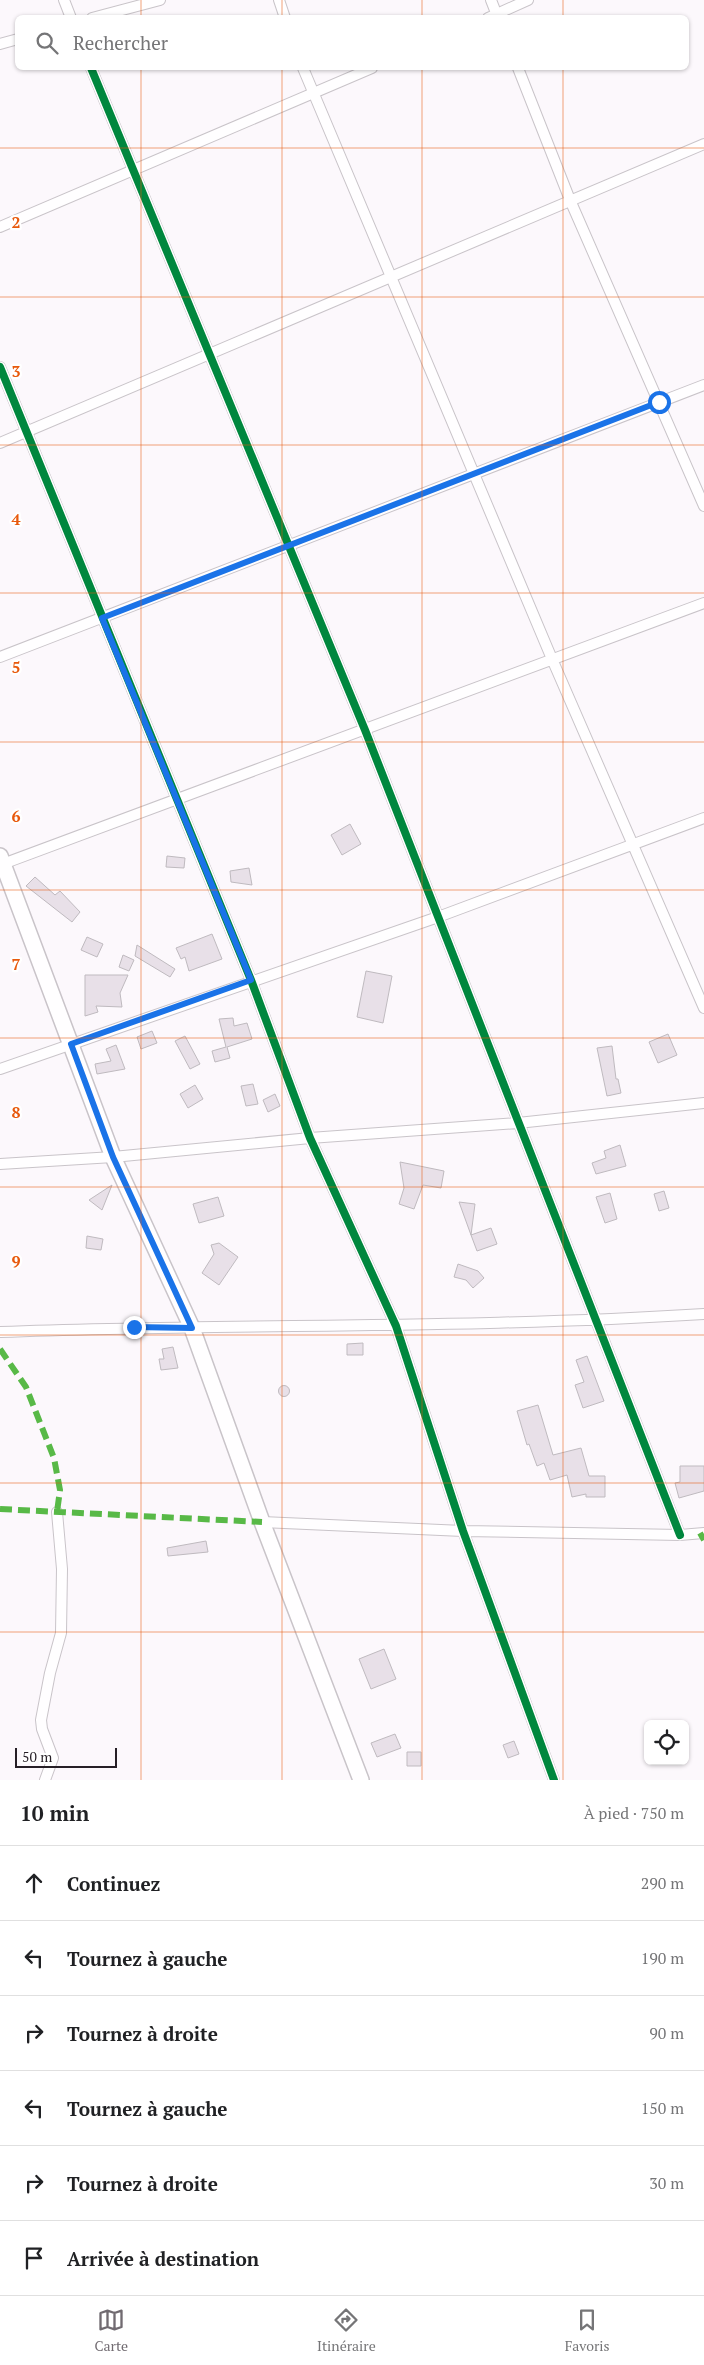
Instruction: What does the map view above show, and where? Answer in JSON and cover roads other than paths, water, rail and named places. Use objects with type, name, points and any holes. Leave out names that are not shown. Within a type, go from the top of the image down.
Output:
[{"type":"street","points":[[64,0],[70,15]]},
{"type":"street","points":[[103,15],[160,0]]},
{"type":"street","points":[[279,0],[284,15]]},
{"type":"street","points":[[492,0],[494,15]]},
{"type":"street","points":[[496,15],[528,0]]},
{"type":"street","points":[[0,44],[15,40]]},
{"type":"street","points":[[92,70],[365,730],[680,1535]]},
{"type":"street","points":[[304,70],[552,659],[704,1008]]},
{"type":"street","points":[[0,227],[367,70]]},
{"type":"street","points":[[519,70],[570,200],[704,506]]},
{"type":"street","points":[[0,443],[704,144]]},
{"type":"street","points":[[0,367],[102,618],[178,798],[251,980],[310,1138],[396,1326],[463,1531],[554,1780]]},
{"type":"street","points":[[0,657],[704,385]]},
{"type":"street","points":[[360,1780],[262,1522],[192,1328],[113,1157],[1,862],[365,730],[704,603]]},
{"type":"street","points":[[0,1069],[251,980],[438,917],[704,818]]},
{"type":"street","points":[[0,1164],[113,1157],[310,1138],[518,1123],[704,1103]]},
{"type":"street","points":[[0,1332],[134,1327],[396,1326],[597,1321],[704,1314]]},
{"type":"street","points":[[46,1780],[53,1758],[42,1729],[41,1720],[50,1673],[61,1633],[62,1569],[57,1512]]},
{"type":"street","points":[[262,1522],[463,1531],[680,1535],[704,1533]]}]
